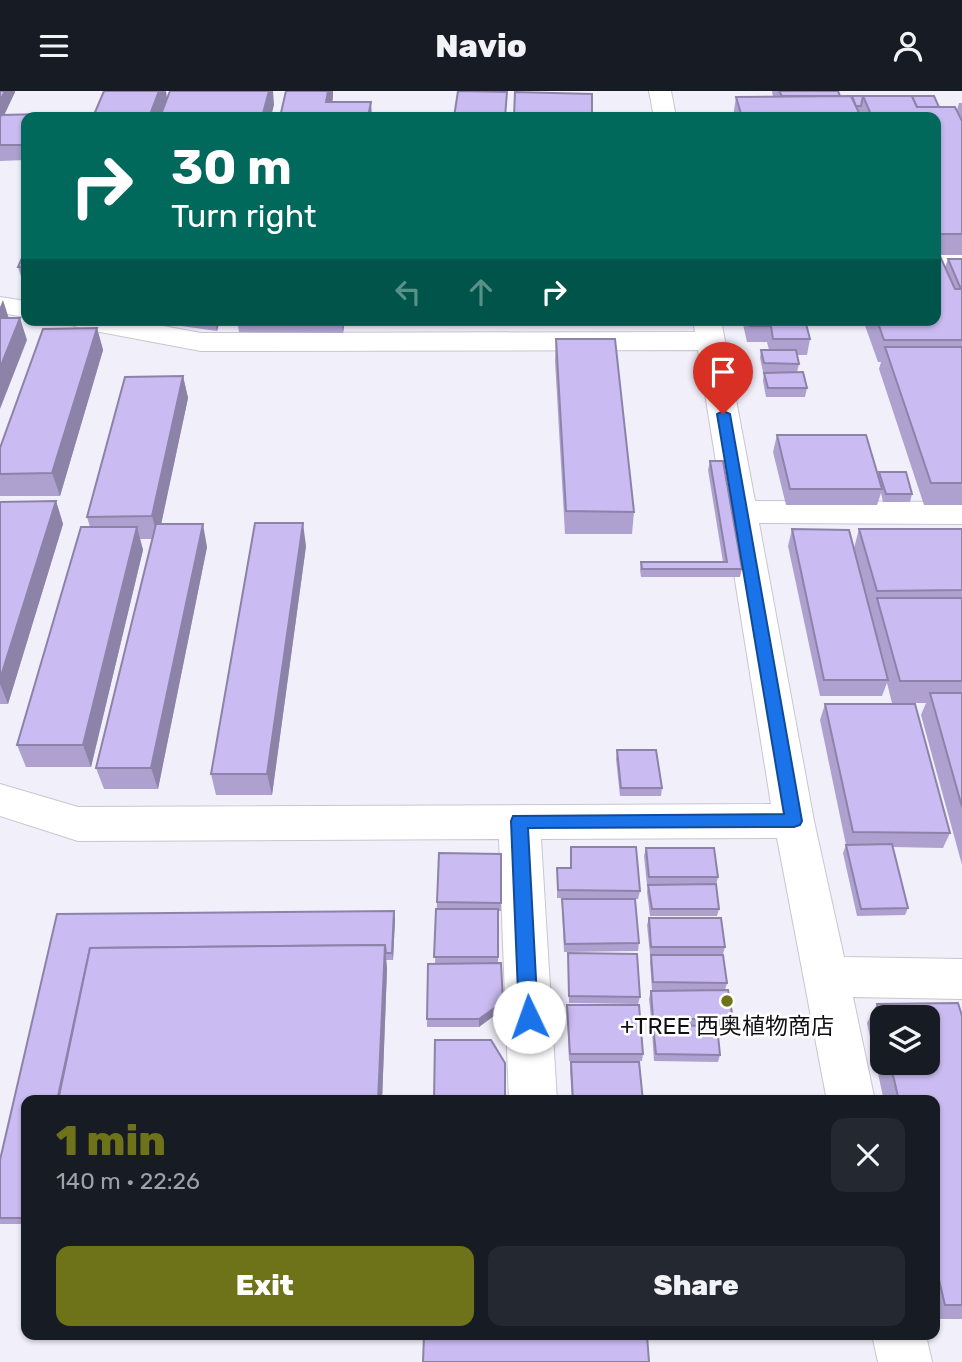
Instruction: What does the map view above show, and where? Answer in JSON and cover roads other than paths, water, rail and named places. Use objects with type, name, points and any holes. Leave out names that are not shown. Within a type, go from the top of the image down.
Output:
[{"type":"street","points":[[660,91],[665,112]]},
{"type":"street","points":[[941,263],[962,263]]},
{"type":"street","points":[[0,305],[21,308]]},
{"type":"street","points":[[116,326],[201,342],[709,330],[794,821],[850,1095]]},
{"type":"street","points":[[740,512],[962,513]]},
{"type":"street","points":[[0,800],[78,824],[794,821]]},
{"type":"street","points":[[519,821],[533,1095]]},
{"type":"street","points":[[825,977],[962,979]]},
{"type":"street","points":[[900,1340],[905,1362]]},
{"type":"place","name":"+TREE 西奥植物商店","points":[[727,1001]]}]
